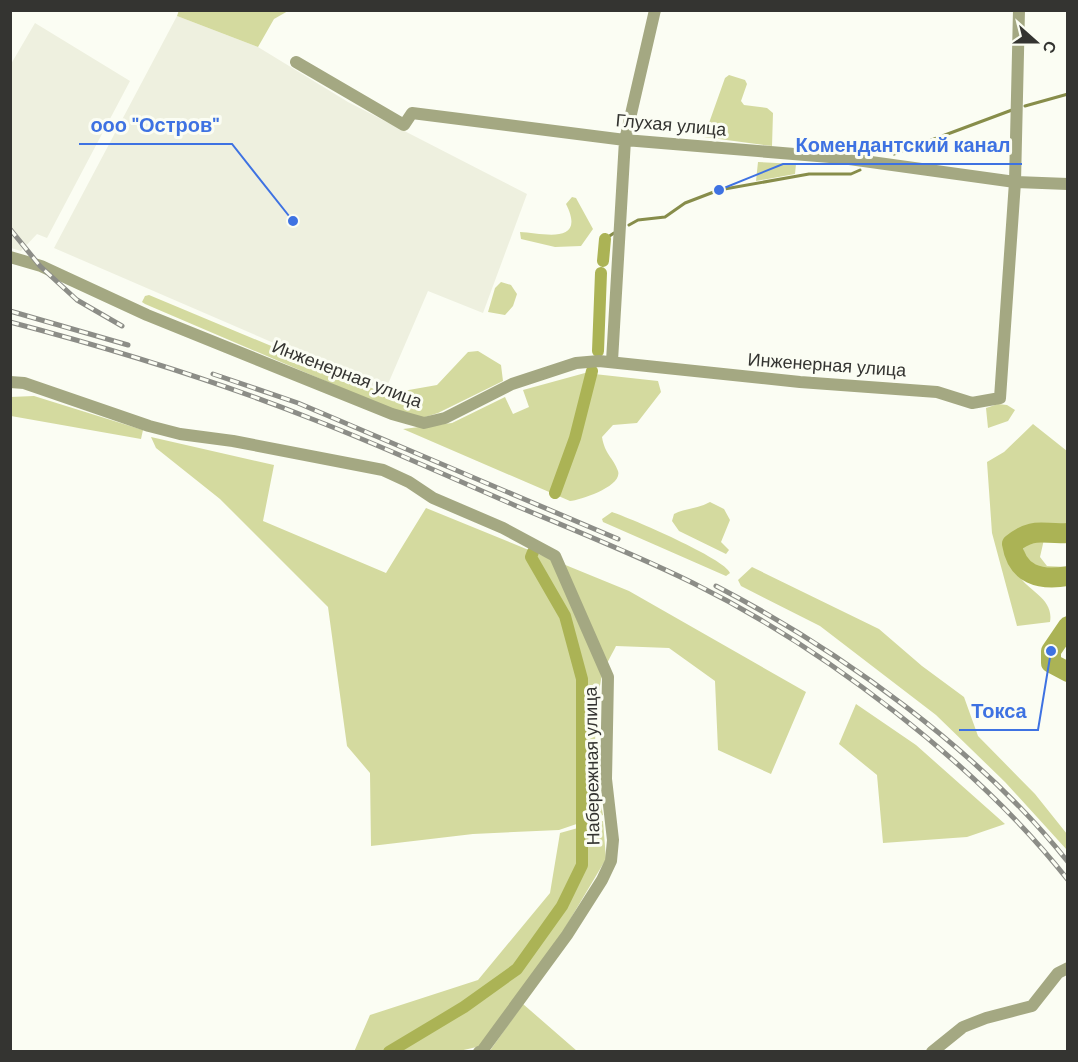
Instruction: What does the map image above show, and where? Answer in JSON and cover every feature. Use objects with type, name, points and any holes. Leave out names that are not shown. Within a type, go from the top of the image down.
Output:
[{"type":"street","points":[[612,361],[626,140],[655,10]]},
{"type":"street","points":[[1015,182],[1019,10]]},
{"type":"street","name":"Глухая улица","points":[[296,62],[404,125],[412,113],[626,140],[842,158],[1015,182],[1068,184]]},
{"type":"street","name":"Инженерная улица","points":[[10,257],[42,266],[147,315],[392,414],[424,423],[445,418],[512,384],[566,366],[576,363],[612,361],[684,371],[937,392],[972,403],[1000,398],[1015,182]]},
{"type":"street","name":"Набережная улица","points":[[10,382],[24,383],[149,426],[180,434],[244,443],[383,470],[410,482],[433,498],[503,528],[555,556],[608,676],[606,779],[613,840],[611,861],[602,880],[567,935],[479,1052]]},
{"type":"street","points":[[932,1052],[963,1027],[986,1018],[1032,1006],[1058,973],[1068,968]]},
{"type":"shaded area","points":[[177,16],[258,47],[348,102],[527,194],[483,313],[428,291],[385,391],[54,248]]},
{"type":"shaded area","points":[[35,23],[130,81],[47,238],[37,234],[21,251],[11,248],[11,64]]},
{"type":"green space","points":[[179,10],[288,11],[274,19],[258,47],[177,16]]},
{"type":"green space","points":[[729,75],[745,80],[747,84],[741,101],[744,105],[767,108],[773,113],[772,146],[704,137],[725,78]]},
{"type":"green space","points":[[758,162],[796,164],[795,174],[756,181]]},
{"type":"green space","points":[[572,197],[576,198],[593,229],[581,246],[555,247],[521,239],[520,232],[550,235],[566,232],[571,226],[571,217],[566,204]]},
{"type":"green space","points":[[501,282],[511,285],[517,294],[513,306],[505,315],[488,312],[495,288]]},
{"type":"green space","points":[[149,295],[386,394],[437,385],[468,352],[478,351],[501,365],[503,381],[438,413],[422,418],[393,410],[142,302],[145,296]]},
{"type":"green space","points":[[585,373],[658,381],[661,392],[637,423],[613,425],[602,437],[605,448],[618,471],[618,477],[608,487],[583,498],[570,501],[403,429],[452,423],[505,397],[513,414],[529,407],[523,390]]},
{"type":"green space","points":[[34,396],[143,430],[141,439],[11,416],[10,397]]},
{"type":"green space","points":[[998,404],[1007,405],[1015,410],[1008,421],[988,428],[986,408]]},
{"type":"green space","points":[[1033,424],[1067,451],[1067,524],[1024,532],[1010,542],[1012,560],[1017,572],[1045,602],[1050,614],[1050,622],[1017,626],[992,533],[987,462],[1004,452]]},
{"type":"green space","points":[[151,437],[274,465],[263,521],[386,573],[426,508],[629,591],[806,692],[771,774],[718,750],[715,681],[669,648],[616,646],[602,676],[596,714],[596,765],[603,815],[559,830],[473,834],[371,846],[370,773],[347,746],[328,607],[220,499],[156,448]]},
{"type":"green space","points":[[710,502],[724,509],[730,520],[721,542],[729,550],[726,554],[679,531],[672,521],[674,514]]},
{"type":"green space","points":[[612,512],[696,549],[725,567],[730,573],[726,576],[603,522],[602,519]]},
{"type":"green space","points":[[1045,535],[1040,557],[1047,566],[1067,567],[1067,572],[1043,572],[1031,567],[1027,562],[1023,543],[1029,536]]},
{"type":"green space","points":[[752,567],[879,629],[922,666],[964,697],[978,736],[1035,794],[1067,834],[1067,850],[1005,782],[936,715],[820,626],[741,586],[738,580]]},
{"type":"green space","points":[[856,704],[916,745],[1005,824],[967,837],[883,843],[877,775],[839,744]]},
{"type":"green space","points":[[603,821],[606,859],[562,933],[481,1046],[455,1052],[354,1052],[370,1015],[478,980],[550,893],[560,833]]},
{"type":"green space","points":[[523,1004],[577,1051],[489,1052]]},
{"type":"waterway","points":[[1025,106],[1068,94]]},
{"type":"waterway","points":[[894,154],[1012,110]]},
{"type":"waterway","points":[[629,225],[638,220],[665,217],[685,203],[719,190],[809,174],[851,174],[860,170]]},
{"type":"waterway","points":[[605,239],[614,233]]},
{"type":"waterway","points":[[603,261],[605,239]]},
{"type":"waterway","points":[[598,351],[601,273]]},
{"type":"waterway","points":[[555,493],[575,438],[592,371]]},
{"type":"waterway","points":[[1068,533],[1033,533],[1012,544],[1019,563],[1031,574],[1048,577],[1068,576]]},
{"type":"waterway","points":[[389,1052],[464,1007],[517,969],[562,906],[582,865],[582,679],[565,616],[531,557],[533,552]]},
{"type":"waterway","points":[[1068,626],[1051,651],[1051,663],[1068,672]]},
{"type":"railway","points":[[10,229],[40,266],[77,300],[122,326]]},
{"type":"railway","points":[[10,311],[128,345]]},
{"type":"railway","points":[[10,322],[163,366],[275,405],[388,450],[693,583],[794,641],[896,712],[989,794],[1031,837],[1068,880]]},
{"type":"railway","points":[[213,374],[298,403],[618,539]]},
{"type":"railway","points":[[716,586],[811,641],[906,707],[993,781],[1033,821],[1068,862]]},
{"type":"place","name":"Комендантский канал","points":[[719,190]]},
{"type":"place","name":"ооо \"Остров\"","points":[[293,221]]},
{"type":"place","name":"Токса","points":[[1051,651]]}]
